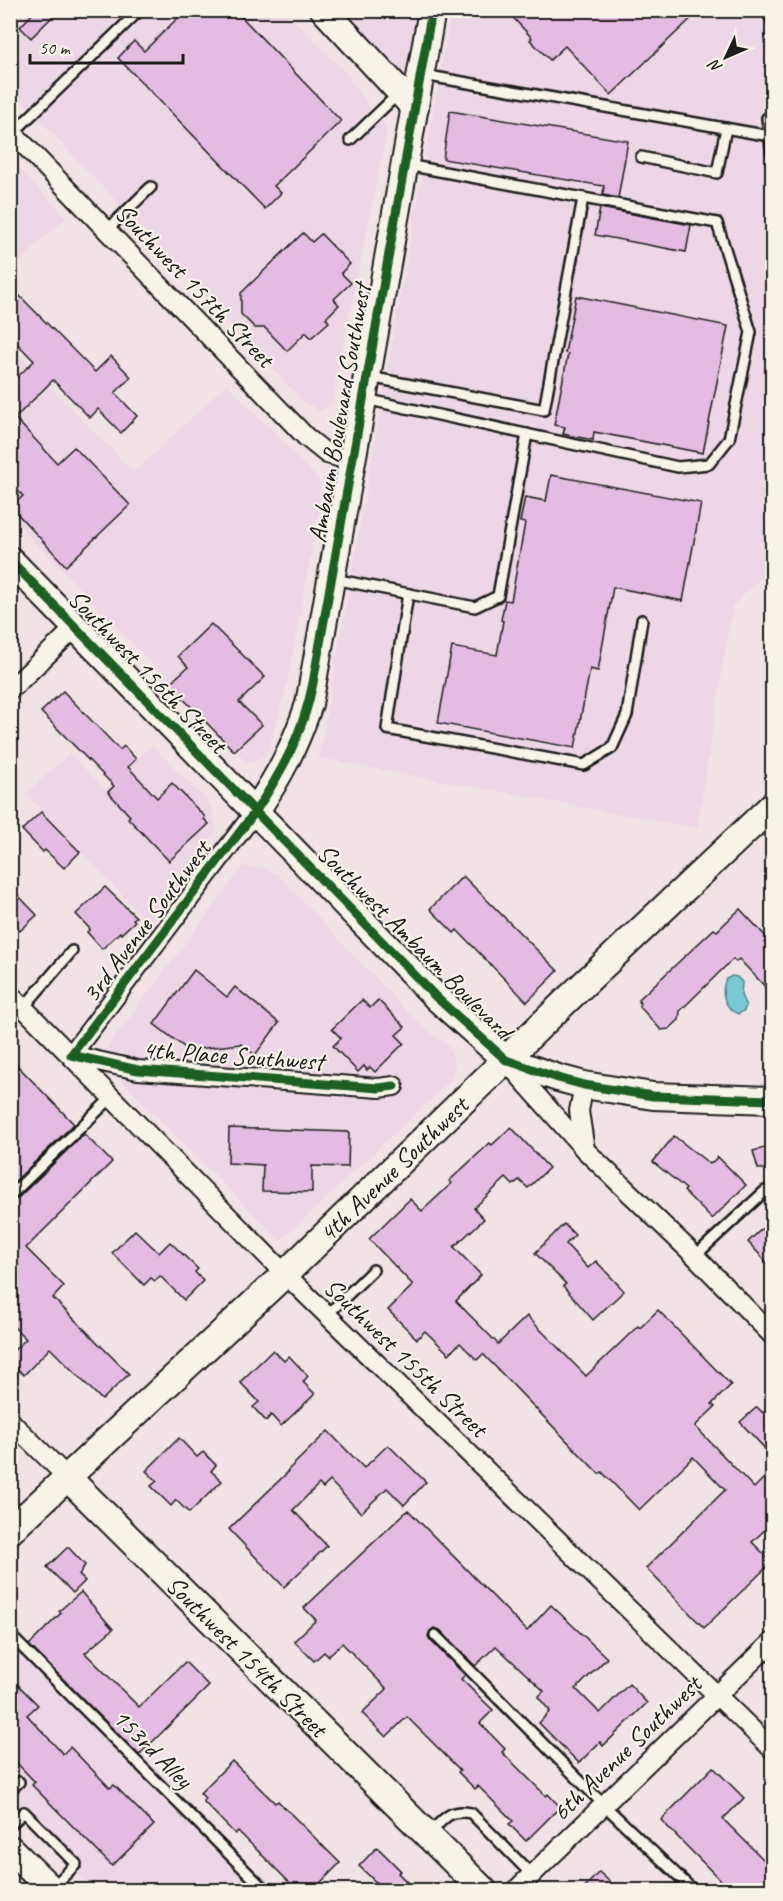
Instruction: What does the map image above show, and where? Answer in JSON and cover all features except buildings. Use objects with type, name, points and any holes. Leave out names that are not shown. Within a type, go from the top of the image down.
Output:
[{"type":"street","points":[[324,10],[407,100]]},
{"type":"street","name":"Ambaum Boulevard Southwest","points":[[255,812],[276,782],[290,754],[306,713],[313,683],[404,164],[407,100],[420,75],[432,10]]},
{"type":"street","name":"Southwest 157th Street","points":[[12,131],[306,437],[327,454],[352,460]]},
{"type":"street","name":"Southwest 156th Street","points":[[10,560],[255,812]]},
{"type":"street","points":[[10,690],[76,627]]},
{"type":"street","name":"4th Avenue Southwest","points":[[10,1531],[285,1274],[772,806]]},
{"type":"street","name":"3rd Avenue Southwest","points":[[71,1055],[255,812]]},
{"type":"street","name":"Southwest Ambaum Boulevard","points":[[255,812],[437,998],[506,1060],[584,1085],[653,1096],[772,1100]]},
{"type":"street","name":"Southwest 155th Street","points":[[10,994],[285,1274],[772,1749]]},
{"type":"street","name":"4th Place Southwest","points":[[71,1055],[138,1070],[379,1088],[394,1086]]},
{"type":"street","points":[[506,1060],[585,1150],[772,1334]]},
{"type":"street","points":[[584,1085],[579,1111],[585,1150]]},
{"type":"street","name":"Southwest 154th Street","points":[[10,1422],[483,1890]]},
{"type":"street","name":"6th Avenue Southwest","points":[[516,1890],[772,1642]]},
{"type":"street","points":[[10,1849],[51,1890]]},
{"type":"lane","points":[[765,10],[772,19]]},
{"type":"lane","points":[[12,131],[133,13]]},
{"type":"lane","points":[[420,75],[770,136]]},
{"type":"lane","points":[[350,140],[407,100]]},
{"type":"lane","points":[[766,118],[772,154]]},
{"type":"lane","points":[[641,157],[717,173],[726,128]]},
{"type":"lane","points":[[365,387],[527,434],[678,467],[709,464],[729,439],[751,332],[717,223],[404,164]]},
{"type":"lane","points":[[107,230],[152,187]]},
{"type":"lane","points":[[365,387],[544,410],[583,198]]},
{"type":"lane","points":[[331,578],[475,607],[498,596],[527,434]]},
{"type":"lane","points":[[408,594],[387,729],[584,765],[612,748],[627,715],[642,620]]},
{"type":"lane","points":[[24,1007],[72,951]]},
{"type":"lane","points":[[12,1194],[112,1097]]},
{"type":"lane","points":[[695,1256],[765,1191]]},
{"type":"lane","points":[[327,1314],[373,1270]]},
{"type":"lane","name":"153rd Alley","points":[[10,1635],[266,1890]]},
{"type":"lane","points":[[435,1635],[604,1805],[693,1890]]},
{"type":"lane","points":[[10,1790],[19,1782]]},
{"type":"lane","points":[[428,1835],[448,1815],[459,1810],[471,1813],[532,1875]]},
{"type":"lane","points":[[10,1826],[24,1812],[76,1864],[51,1890]]},
{"type":"shaded area","points":[[11,11],[285,11],[344,71],[387,130],[331,405],[319,411],[303,401],[11,89]]},
{"type":"shaded area","points":[[339,11],[420,11],[406,83]]},
{"type":"shaded area","points":[[451,11],[772,11],[772,567],[732,606],[697,828],[319,758]]},
{"type":"shaded area","points":[[11,160],[66,217],[11,270]]},
{"type":"shaded area","points":[[10,345],[134,473],[227,384],[318,479],[322,493],[286,688],[266,755],[246,762],[11,517]]},
{"type":"shaded area","points":[[152,745],[212,806],[216,832],[150,924],[26,794],[70,753],[105,790]]},
{"type":"shaded area","points":[[243,867],[265,868],[278,875],[417,1022],[448,1046],[455,1064],[450,1081],[280,1241],[99,1058]]},
{"type":"shaded area","points":[[10,1630],[267,1890],[92,1890],[11,1807]]},
{"type":"water","points":[[732,976],[742,982],[741,995],[746,1006],[744,1011],[738,1014],[726,1004],[723,994],[726,979]]},
{"type":"cycle path","points":[[394,1086],[379,1088],[138,1070],[71,1055],[255,812],[283,766],[304,718],[313,683],[432,10]]},
{"type":"cycle path","points":[[10,560],[437,998],[506,1060],[584,1085],[653,1096],[772,1100]]}]
